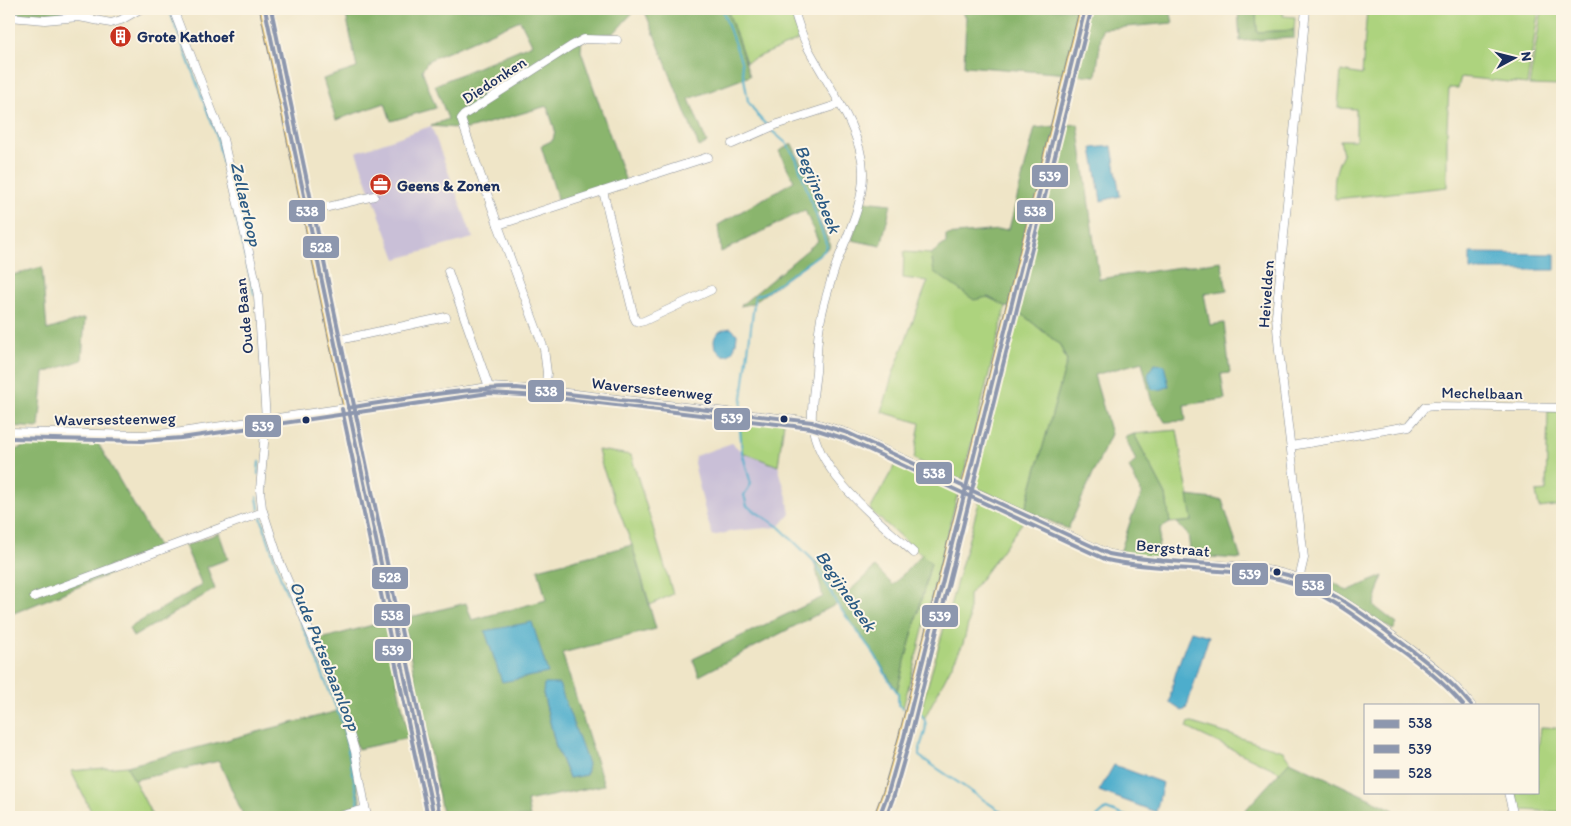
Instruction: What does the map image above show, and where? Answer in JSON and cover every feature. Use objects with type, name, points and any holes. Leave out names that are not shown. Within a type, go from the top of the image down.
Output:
[{"type":"main road","points":[[265,9],[434,817]]},
{"type":"main road","points":[[879,817],[888,794],[904,737],[1085,9]]},
{"type":"street","points":[[9,17],[45,20],[79,17],[111,23],[121,20],[140,9]]},
{"type":"street","name":"Oude Baan","points":[[173,9],[222,139],[255,278],[258,296],[266,420],[260,490],[263,512],[278,560],[334,688],[346,721],[355,751],[366,813]]},
{"type":"street","points":[[794,9],[798,26],[840,104],[860,152],[863,180],[852,224],[836,267],[820,321],[812,422],[818,444],[836,477],[846,490],[914,553]]},
{"type":"street","name":"Heivelden","points":[[1299,579],[1304,558],[1276,316],[1306,9]]},
{"type":"street","name":"Diedonken","points":[[541,390],[546,383],[547,373],[544,349],[461,119],[464,115],[584,39],[617,40]]},
{"type":"street","points":[[732,144],[778,124],[840,104]]},
{"type":"street","points":[[498,225],[708,157]]},
{"type":"street","points":[[603,191],[636,321],[644,321],[711,290]]},
{"type":"street","points":[[307,212],[374,196]]},
{"type":"street","points":[[448,271],[489,387]]},
{"type":"street","points":[[334,341],[446,317]]},
{"type":"street","name":"Waversesteenweg","points":[[9,432],[142,435],[181,432],[489,387],[541,390],[812,422],[848,434],[910,462]]},
{"type":"street","name":"Mechelbaan","points":[[1291,446],[1409,426],[1425,407],[1562,408]]},
{"type":"street","name":"Bergstraat","points":[[910,462],[1109,554],[1135,560],[1272,571],[1299,579],[1328,592],[1381,627],[1439,671],[1470,704]]},
{"type":"street","points":[[34,597],[263,512]]},
{"type":"street","points":[[1508,794],[1514,817]]},
{"type":"street","points":[[335,817],[366,813]]},
{"type":"shaded area","points":[[431,126],[473,238],[396,259],[356,152]]},
{"type":"shaded area","points":[[732,443],[742,452],[778,466],[790,514],[779,527],[734,531],[713,536],[707,519],[694,463],[695,456]]},
{"type":"green space","points":[[9,9],[71,9],[75,15],[42,18],[9,13]]},
{"type":"green space","points":[[345,9],[636,9],[614,33],[582,36],[581,51],[626,182],[559,203],[541,146],[553,140],[555,130],[547,106],[468,129],[431,126],[448,119],[435,85],[532,44],[520,20],[429,60],[422,70],[436,108],[391,121],[385,103],[336,120],[323,79],[357,68]]},
{"type":"green space","points":[[644,9],[727,9],[750,76],[689,99],[707,143],[699,147]]},
{"type":"green space","points":[[727,9],[791,9],[801,39],[746,62]]},
{"type":"green space","points":[[960,9],[1170,9],[1173,23],[1102,29],[1096,76],[964,66],[966,17]]},
{"type":"green space","points":[[1238,9],[1256,9],[1257,32],[1294,30],[1294,38],[1240,41]]},
{"type":"green space","points":[[1256,9],[1284,9],[1283,16],[1295,17],[1294,30],[1257,32]]},
{"type":"green space","points":[[1367,9],[1539,9],[1527,84],[1461,77],[1458,88],[1449,88],[1447,187],[1335,199],[1335,176],[1343,154],[1340,140],[1356,140],[1356,109],[1338,108],[1341,71],[1362,75]]},
{"type":"green space","points":[[1542,9],[1562,9],[1562,86],[1529,85]]},
{"type":"green space","points":[[1078,124],[1099,279],[1221,261],[1227,290],[1204,294],[1210,325],[1224,323],[1230,373],[1221,374],[1225,399],[1184,405],[1186,421],[1165,422],[1151,399],[1142,362],[1094,375],[1111,434],[1068,529],[1025,510],[1067,361],[1060,345],[1023,315],[988,297],[974,300],[934,272],[931,254],[946,243],[946,235],[1009,229],[1035,128]]},
{"type":"green space","points":[[792,144],[823,210],[816,214],[831,246],[751,304],[740,306],[818,241],[805,210],[721,252],[718,225],[794,181],[779,151]]},
{"type":"green space","points":[[863,201],[891,204],[881,246],[852,240]]},
{"type":"green space","points":[[904,252],[931,254],[934,272],[1006,306],[962,481],[914,459],[920,423],[882,412],[892,376],[928,281],[903,278]]},
{"type":"green space","points":[[42,267],[47,330],[85,318],[82,360],[44,373],[39,428],[9,426],[9,276]]},
{"type":"green space","points":[[1017,313],[1023,315],[1060,345],[1067,362],[1025,510],[973,486]]},
{"type":"green space","points":[[1548,411],[1562,411],[1562,505],[1539,508],[1536,492],[1546,491]]},
{"type":"green space","points":[[739,417],[784,422],[778,466],[742,452]]},
{"type":"green space","points":[[1177,430],[1193,521],[1170,523],[1166,495],[1134,434]]},
{"type":"green space","points":[[1134,434],[1166,495],[1170,523],[1161,528],[1157,558],[1120,553],[1132,516],[1142,494],[1129,467],[1136,461],[1125,437]]},
{"type":"green space","points":[[96,440],[158,546],[108,567],[110,574],[9,615],[9,453],[31,443]]},
{"type":"green space","points":[[598,450],[631,455],[673,594],[650,605],[632,545],[602,466]]},
{"type":"green space","points":[[896,463],[959,489],[903,708],[898,705],[897,691],[931,563],[870,510]]},
{"type":"green space","points":[[1188,496],[1222,500],[1241,559],[1191,556],[1188,535],[1177,523],[1192,521]]},
{"type":"green space","points":[[980,499],[1025,519],[969,595],[969,621],[963,644],[924,719],[920,713]]},
{"type":"green space","points":[[219,533],[228,559],[207,567],[215,589],[133,637],[129,628],[202,585],[185,546]]},
{"type":"green space","points":[[632,545],[656,629],[562,653],[604,785],[527,801],[530,817],[443,817],[403,619],[466,603],[472,620],[546,600],[538,569]],"holes":[[[543,693],[586,775],[569,778],[556,747]]]},
{"type":"green space","points":[[922,554],[931,563],[897,691],[875,655],[837,604],[699,676],[693,659],[823,597],[814,561],[826,565],[843,597],[875,567],[893,585]]},
{"type":"green space","points":[[1319,573],[1347,591],[1383,576],[1374,606],[1397,624],[1393,630],[1312,580]]},
{"type":"green space","points":[[384,622],[409,738],[358,749],[317,640]]},
{"type":"green space","points":[[338,711],[351,745],[361,806],[317,817],[244,817],[219,761],[134,780],[127,766]]},
{"type":"green space","points":[[1189,722],[1283,751],[1290,761],[1280,772],[1187,728]]},
{"type":"green space","points":[[1541,727],[1562,728],[1562,812],[1520,810],[1516,794],[1538,794],[1538,750]]},
{"type":"green space","points":[[1290,761],[1394,810],[1395,817],[1239,817]]},
{"type":"green space","points":[[127,766],[153,817],[94,817],[71,771]]},
{"type":"water","points":[[1112,146],[1120,196],[1101,201],[1092,148]]},
{"type":"water","points":[[1470,253],[1555,254],[1555,270],[1470,270]]},
{"type":"water","points":[[731,328],[737,334],[734,348],[729,354],[723,355],[715,345],[715,338],[720,332]]},
{"type":"water","points":[[1155,364],[1164,365],[1169,386],[1156,390],[1152,389],[1148,376]]},
{"type":"water","points":[[532,622],[548,673],[502,682],[485,631]]},
{"type":"water","points":[[1191,631],[1209,636],[1186,709],[1182,711],[1170,703],[1171,694],[1178,666]]},
{"type":"water","points":[[544,684],[559,684],[588,764],[586,775],[569,778],[556,747],[543,693]]},
{"type":"water","points":[[1114,765],[1163,783],[1156,812],[1099,791]]},
{"type":"waterway","name":"Zellaerloop","points":[[169,9],[216,134],[254,294]]},
{"type":"waterway","name":"Begijnebeek","points":[[722,9],[741,61],[748,101],[767,126]]},
{"type":"waterway","name":"Begijnebeek","points":[[741,406],[755,296],[766,292],[824,251],[827,246],[796,158],[786,143],[772,131]]},
{"type":"waterway","name":"Begijnebeek","points":[[739,417],[742,452],[751,484],[744,495],[747,506],[779,527],[814,561],[837,604],[875,655],[898,693],[898,705],[903,708]]},
{"type":"waterway","name":"Zellaerloop","points":[[258,474],[259,462]]},
{"type":"waterway","name":"Zellaerloop","points":[[257,497],[259,509]]},
{"type":"waterway","name":"Oude Putsebaanloop","points":[[261,517],[282,582],[310,643],[343,725],[359,805]]},
{"type":"waterway","name":"Begijnebeek","points":[[917,711],[923,716],[926,727],[919,756],[1009,817]]},
{"type":"waterway","name":"Begijnebeek","points":[[1097,817],[1106,809],[1128,817]]},
{"type":"transit line","name":"538","points":[[265,9],[434,817]]},
{"type":"transit line","name":"528","points":[[271,9],[440,816]]},
{"type":"transit line","name":"538","points":[[879,817],[904,737],[1085,9]]},
{"type":"transit line","name":"539","points":[[886,817],[910,739],[1091,11]]},
{"type":"transit line","name":"538","points":[[348,408],[453,392],[517,388],[812,422],[848,433],[1109,554],[1251,568],[1288,575],[1305,581],[1321,588],[1380,626],[1435,669],[1470,704]]},
{"type":"transit line","name":"539","points":[[9,438],[142,441],[181,438],[489,393],[540,396],[811,428],[846,439],[1107,560],[1147,566],[1249,574],[1287,581],[1304,587],[1336,604],[1366,624],[1430,673],[1462,704]]},
{"type":"transit line","name":"539","points":[[342,409],[428,817]]},
{"type":"place","name":"Grote Kathoef","points":[[121,36]]},
{"type":"place","name":"Geens & Zonen","points":[[381,185]]}]
